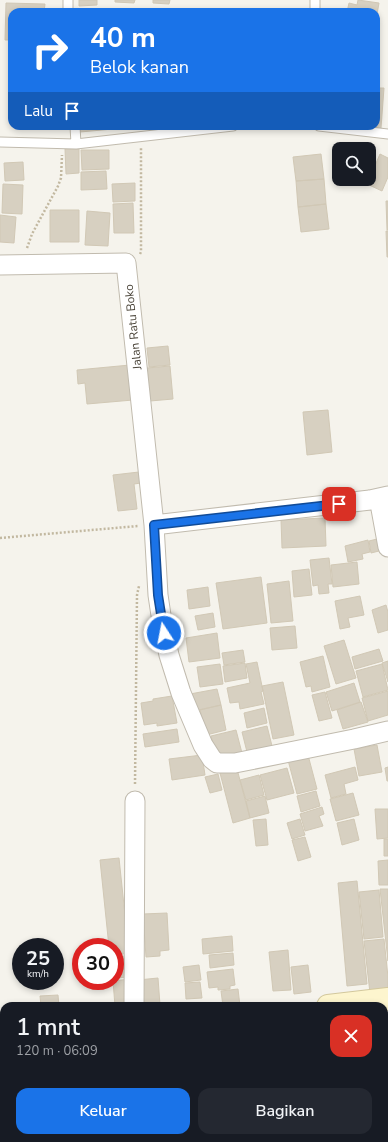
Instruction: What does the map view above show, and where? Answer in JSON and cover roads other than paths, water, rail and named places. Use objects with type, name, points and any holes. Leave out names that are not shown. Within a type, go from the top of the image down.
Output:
[{"type":"street","name":"Jalan Ratu Boko","points":[[0,264],[126,263],[154,525],[158,595],[162,622],[169,655],[181,693],[203,745],[212,759],[217,762],[235,763],[388,731]]},
{"type":"street","points":[[154,525],[370,500],[384,497],[388,547]]},
{"type":"street","points":[[134,1002],[135,801]]},
{"type":"lane","points":[[75,130],[76,144]]},
{"type":"lane","points":[[0,142],[76,144],[200,130]]},
{"type":"lane","points":[[354,130],[388,134]]}]
